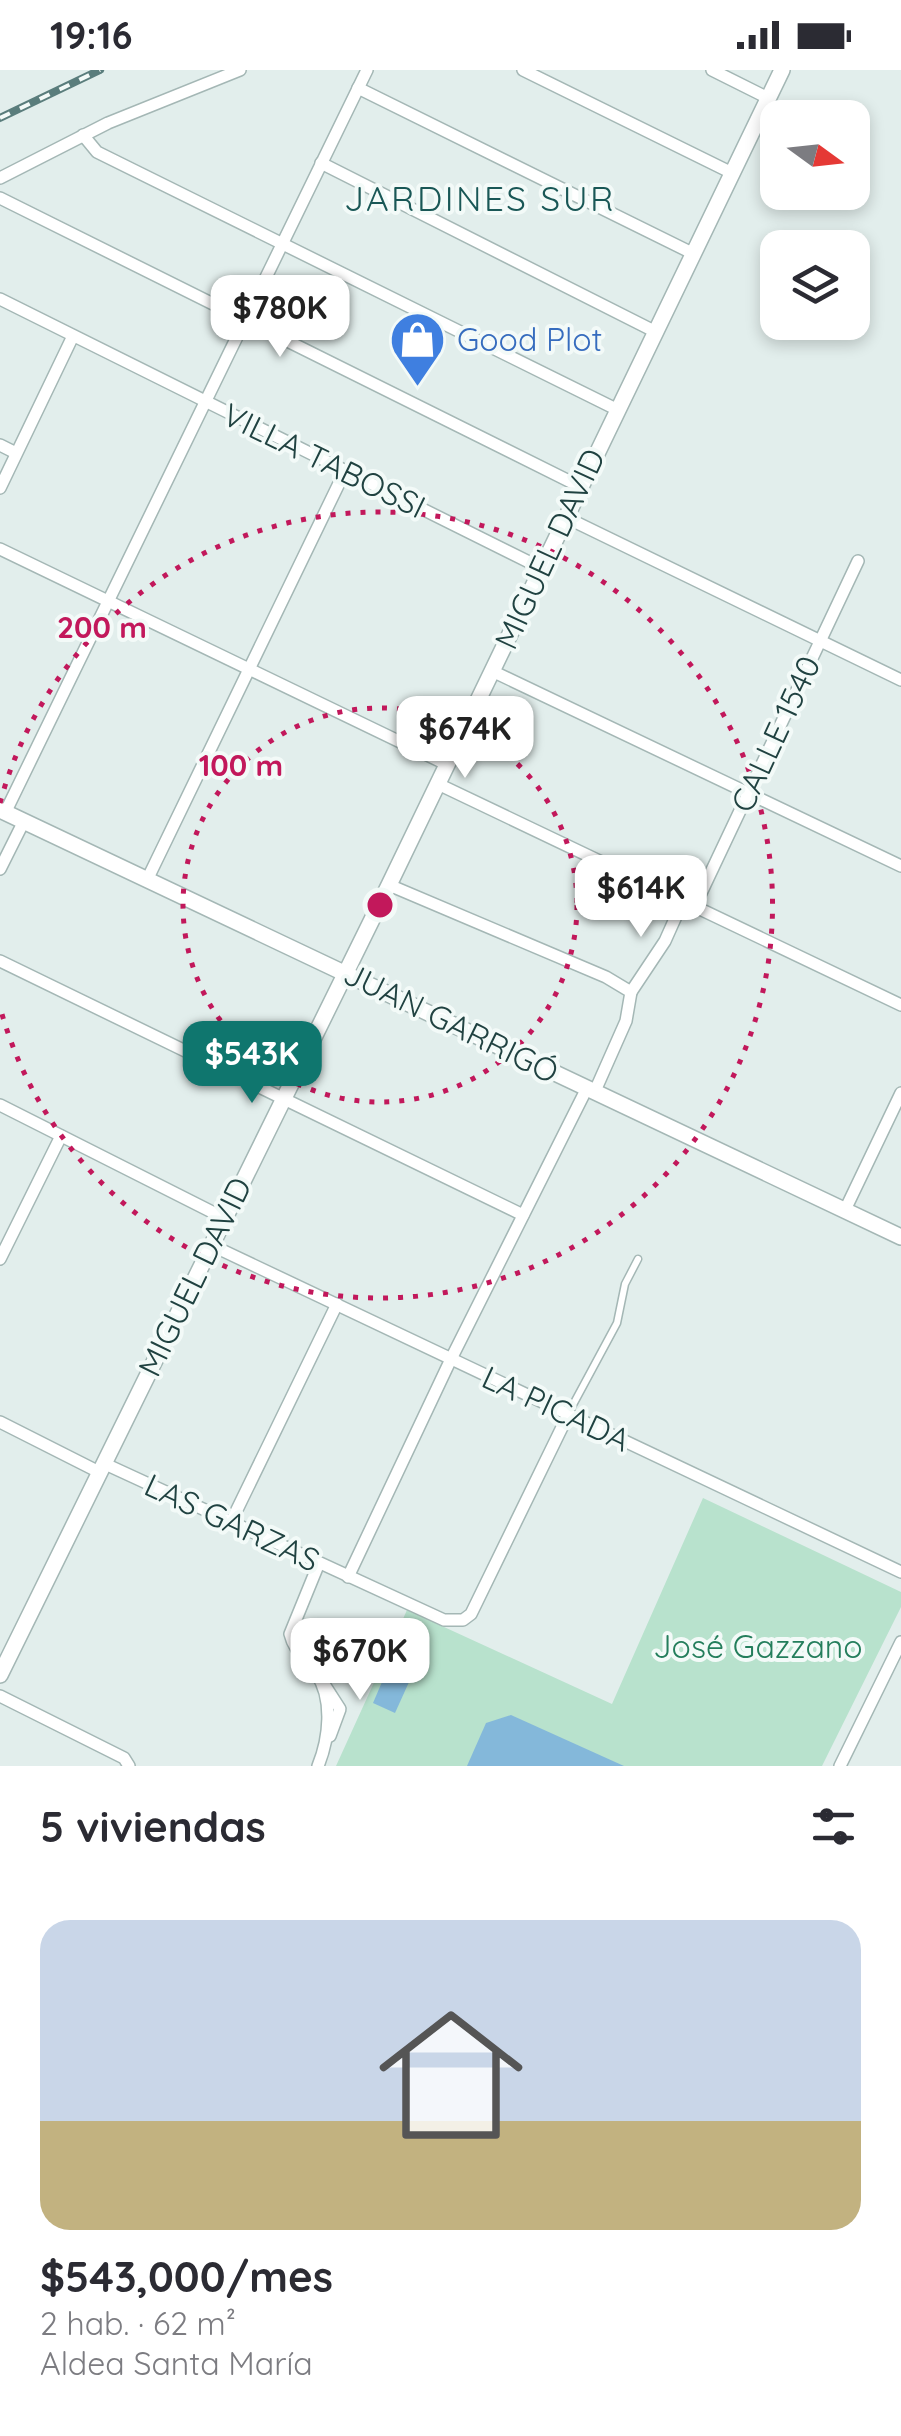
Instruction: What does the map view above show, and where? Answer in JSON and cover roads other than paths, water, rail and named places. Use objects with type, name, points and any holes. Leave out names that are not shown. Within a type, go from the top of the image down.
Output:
[{"type":"street","points":[[0,178],[83,135],[240,70]]},
{"type":"street","points":[[3,812],[109,604],[367,70]]},
{"type":"street","points":[[523,70],[732,173]]},
{"type":"street","points":[[712,70],[768,98]]},
{"type":"street","name":"MIGUEL DAVID","points":[[0,1675],[389,886],[782,70]]},
{"type":"street","points":[[358,88],[692,253]]},
{"type":"street","points":[[83,135],[97,152],[616,409]]},
{"type":"street","points":[[321,163],[654,331]]},
{"type":"street","points":[[0,198],[580,486]]},
{"type":"street","name":"VILLA TABOSSI","points":[[0,299],[540,568]]},
{"type":"street","points":[[0,488],[73,336]]},
{"type":"street","points":[[0,445],[16,453]]},
{"type":"street","points":[[147,880],[345,471]]},
{"type":"street","points":[[565,517],[901,680]]},
{"type":"street","points":[[0,549],[448,764]]},
{"type":"street","name":"CALLE 1540","points":[[348,1577],[522,1215],[626,1021],[631,992],[688,905],[748,794],[858,561]]},
{"type":"street","points":[[492,671],[901,866]]},
{"type":"street","points":[[438,784],[901,1006]]},
{"type":"street","name":"JUAN GARRIGÓ","points":[[3,812],[901,1237]]},
{"type":"street","points":[[0,869],[24,822]]},
{"type":"street","points":[[389,886],[594,972],[631,992]]},
{"type":"street","points":[[0,961],[522,1215]]},
{"type":"street","points":[[845,1210],[901,1093]]},
{"type":"street","points":[[0,1105],[224,1218]]},
{"type":"street","points":[[0,1260],[60,1136]]},
{"type":"street","name":"LA PICADA","points":[[211,1245],[901,1572]]},
{"type":"street","points":[[231,1522],[337,1304]]},
{"type":"street","name":"LAS GARZAS","points":[[0,1422],[444,1620],[463,1620],[471,1614],[568,1415]]},
{"type":"street","points":[[318,1766],[329,1740],[326,1708],[319,1676],[293,1645],[290,1634],[319,1563]]},
{"type":"street","points":[[842,1765],[901,1642]]},
{"type":"street","points":[[0,1696],[124,1758],[129,1766]]},
{"type":"lane","points":[[568,1415],[617,1324],[625,1284],[638,1260]]},
{"type":"water","points":[[391,1661],[414,1671],[395,1713],[373,1703]]},
{"type":"water","points":[[511,1715],[624,1766],[467,1766],[486,1723]]},
{"type":"railway","points":[[0,118],[100,70]]},
{"type":"place","name":"Good Plot","points":[[418,389]]},
{"type":"district","name":"JARDINES SUR","points":[[480,199]]},
{"type":"park label","name":"José Gazzano","points":[[758,1647]]}]
